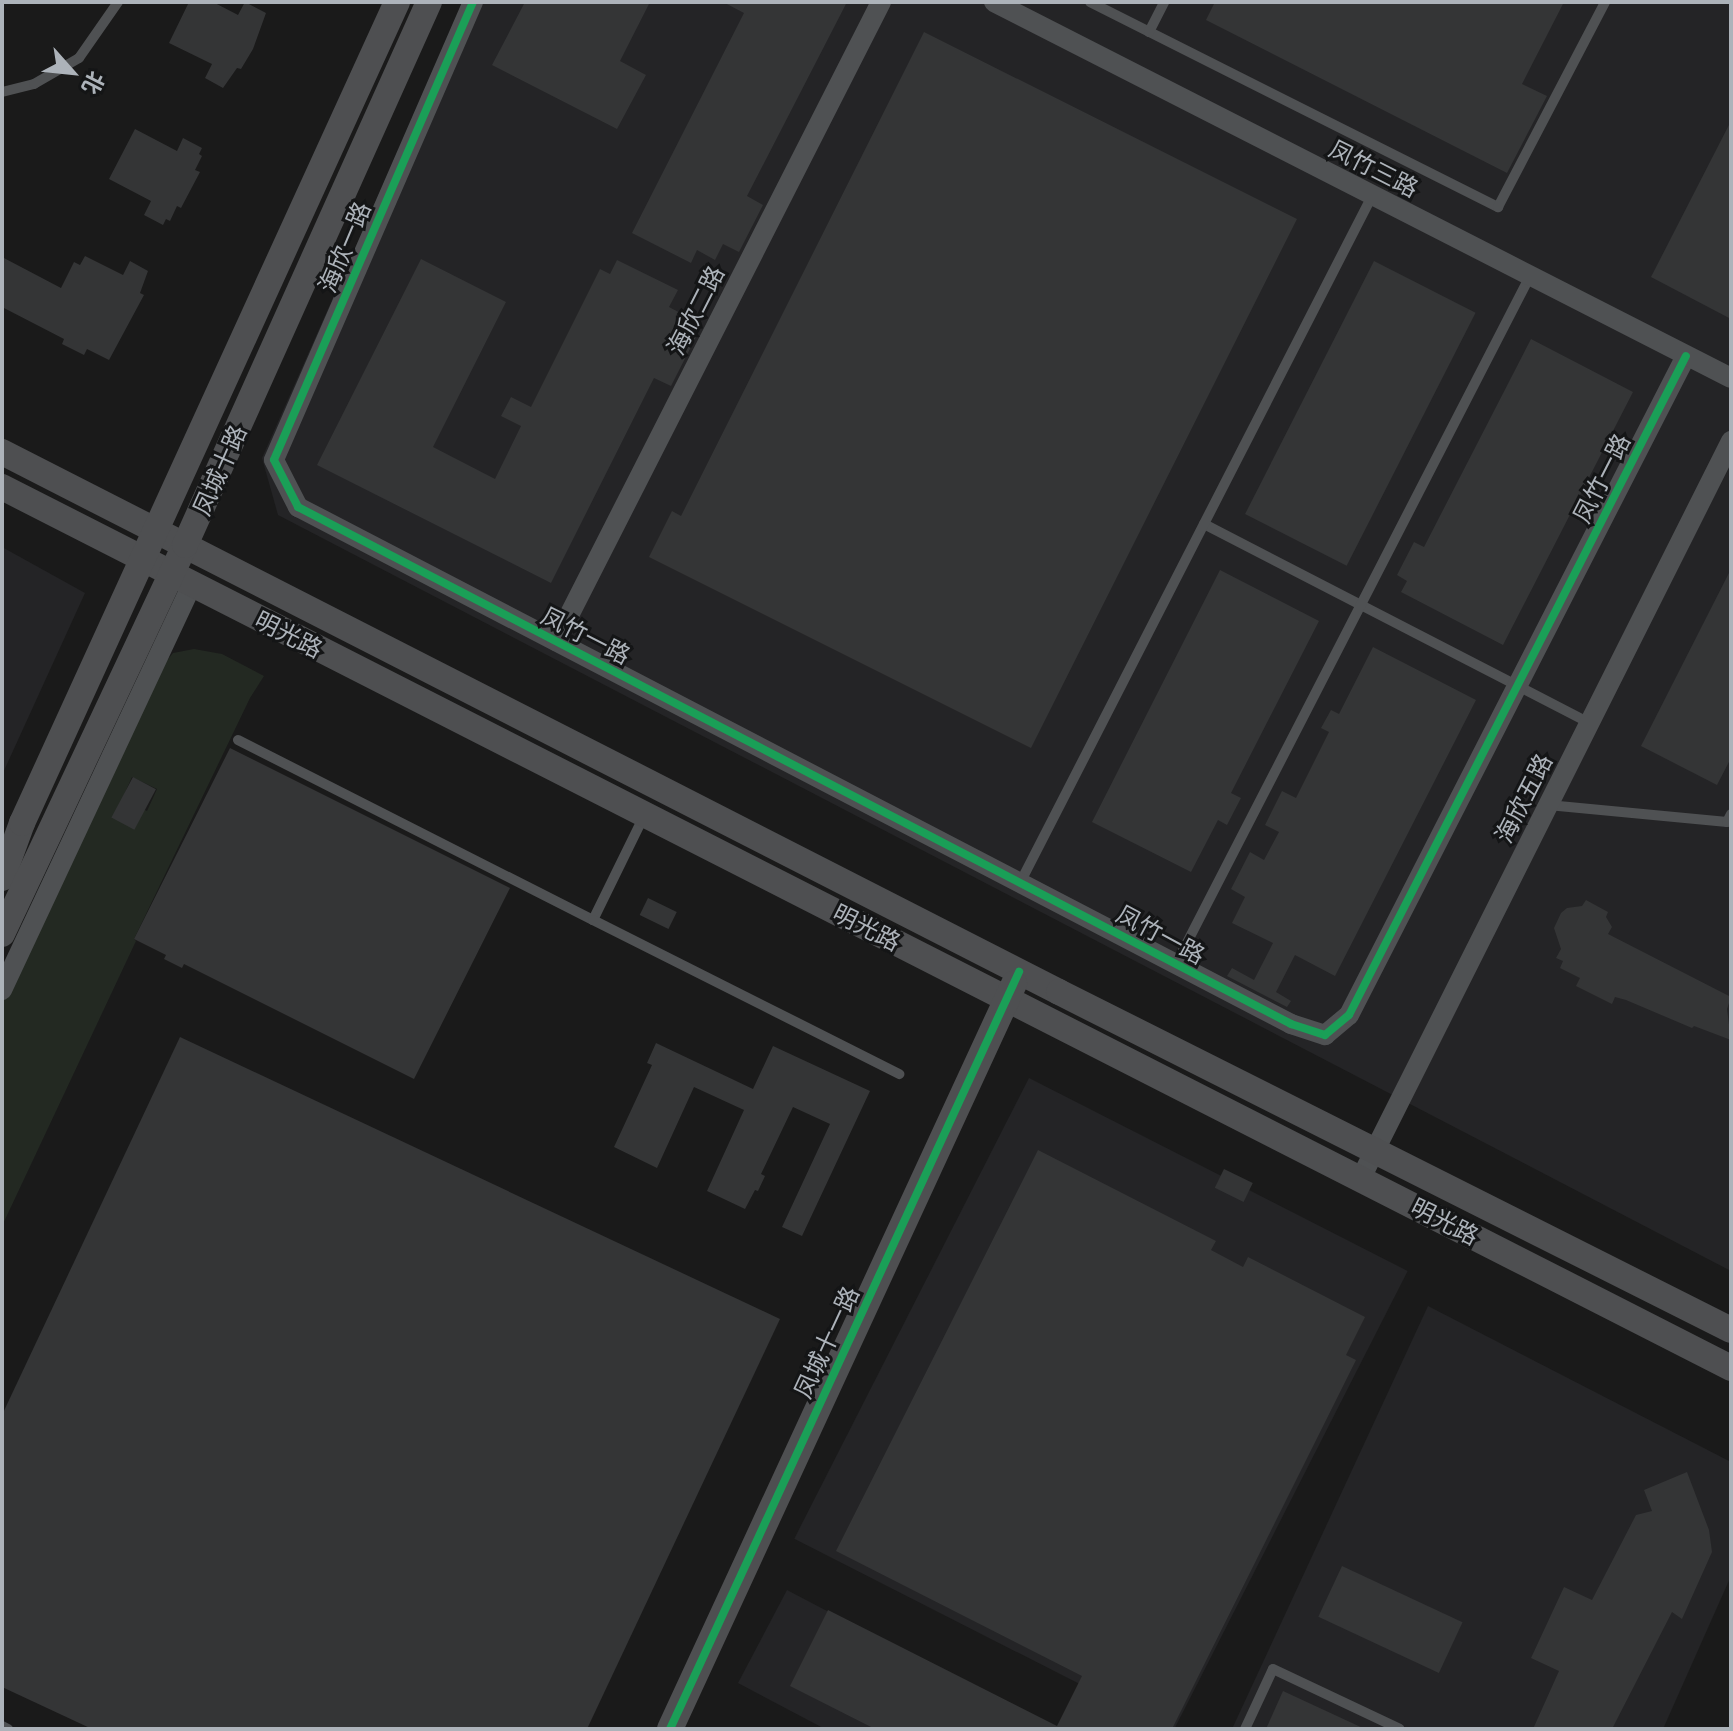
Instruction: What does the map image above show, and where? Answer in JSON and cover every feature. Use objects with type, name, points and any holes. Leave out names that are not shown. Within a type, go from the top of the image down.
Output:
[{"type":"main road","name":"凤城十路","points":[[2,878],[22,823],[397,2]]},
{"type":"main road","name":"凤城十路","points":[[2,934],[182,579],[185,545],[429,2]]},
{"type":"main road","name":"明光路","points":[[2,452],[1019,972],[1731,1330]]},
{"type":"main road","name":"明光路","points":[[2,487],[1731,1368]]},
{"type":"main road","name":"凤城十一路","points":[[670,1729],[1019,972]]},
{"type":"street","name":"海欣一路","points":[[298,507],[274,460],[473,2]]},
{"type":"street","name":"海欣二路","points":[[556,641],[881,2]]},
{"type":"street","name":"凤竹三路","points":[[994,2],[1731,378]]},
{"type":"street","name":"凤竹一路","points":[[298,507],[1291,1024],[1325,1035],[1349,1015],[1686,356]]},
{"type":"street","name":"海欣五路","points":[[1361,1178],[1731,441]]},
{"type":"street","points":[[2,990],[182,579]]},
{"type":"lane","points":[[2,92],[34,84],[79,58],[118,2]]},
{"type":"lane","points":[[1090,2],[1498,207],[1605,2]]},
{"type":"lane","points":[[1149,32],[1164,2]]},
{"type":"lane","points":[[1020,883],[1372,196]]},
{"type":"lane","points":[[1176,964],[1530,276]]},
{"type":"lane","points":[[1204,524],[1589,723]]},
{"type":"lane","points":[[238,740],[899,1074]]},
{"type":"lane","points":[[1548,805],[1727,822],[1731,814]]},
{"type":"lane","points":[[593,920],[645,814]]},
{"type":"lane","points":[[1245,1729],[1273,1669],[1400,1729]]},
{"type":"lane","points":[[2,1726],[8,1729]]},
{"type":"shaded area","points":[[464,2],[1731,2],[1731,1271],[278,515],[262,458]]},
{"type":"shaded area","points":[[2,547],[85,593],[2,775]]},
{"type":"shaded area","points":[[194,649],[222,654],[264,676],[250,698],[134,939],[136,941],[2,1226],[2,1001],[153,677],[173,653]],"holes":[[[132,777],[157,789],[147,811],[122,799]]]},
{"type":"shaded area","points":[[1029,1078],[1408,1271],[1174,1729],[1168,1729],[794,1539]]},
{"type":"shaded area","points":[[1428,1306],[1731,1462],[1731,1576],[1663,1729],[1232,1729]]},
{"type":"shaded area","points":[[787,1590],[1052,1729],[825,1729],[738,1683]]},
{"type":"building","points":[[189,2],[213,2],[238,15],[245,2],[266,13],[253,49],[241,69],[237,68],[223,88],[205,78],[212,64],[169,43]]},
{"type":"building","points":[[525,2],[650,2],[620,61],[646,75],[617,129],[492,65]]},
{"type":"building","points":[[723,2],[847,2],[747,196],[763,205],[739,252],[723,244],[715,260],[697,250],[691,263],[632,233],[744,13]]},
{"type":"building","points":[[1215,2],[1564,2],[1522,84],[1547,96],[1507,173],[1206,20]]},
{"type":"building","points":[[924,32],[1297,219],[1031,748],[649,557],[672,511],[681,516]]},
{"type":"building","points":[[1731,121],[1731,319],[1651,277]]},
{"type":"building","points":[[135,129],[177,151],[183,138],[202,148],[199,154],[202,156],[195,170],[200,172],[181,208],[177,206],[170,221],[166,219],[163,225],[144,215],[151,201],[109,179]]},
{"type":"building","points":[[85,256],[123,275],[130,261],[148,271],[140,293],[144,295],[109,360],[87,349],[84,355],[62,344],[64,339],[2,307],[2,257],[61,288],[74,262],[80,265]]},
{"type":"building","points":[[421,259],[506,302],[433,447],[495,479],[521,426],[501,416],[511,397],[531,407],[600,269],[610,274],[617,260],[678,290],[669,307],[686,316],[681,327],[697,335],[671,386],[654,378],[551,583],[317,465]]},
{"type":"building","points":[[1374,261],[1476,313],[1347,566],[1245,514]]},
{"type":"building","points":[[1531,339],[1633,392],[1503,645],[1401,592],[1407,581],[1397,575],[1414,542],[1424,547]]},
{"type":"building","points":[[1731,569],[1731,758],[1717,785],[1641,746]]},
{"type":"building","points":[[1220,570],[1319,621],[1231,793],[1241,798],[1227,825],[1218,820],[1191,872],[1092,822]]},
{"type":"building","points":[[1373,647],[1476,700],[1335,976],[1295,955],[1276,992],[1291,1001],[1287,1007],[1227,976],[1232,968],[1254,980],[1273,943],[1232,923],[1245,897],[1231,889],[1250,852],[1264,860],[1279,832],[1265,825],[1282,791],[1296,798],[1329,732],[1321,728],[1331,710],[1339,714]]},
{"type":"building","points":[[230,748],[510,888],[414,1079],[184,964],[182,968],[164,959],[166,955],[134,939]]},
{"type":"building","points":[[133,777],[156,789],[134,830],[111,818]]},
{"type":"building","points":[[648,898],[677,912],[668,929],[640,915]]},
{"type":"building","points":[[1586,900],[1608,912],[1606,917],[1612,927],[1608,934],[1731,997],[1727,1009],[1731,1040],[1694,1026],[1692,1028],[1626,1000],[1615,997],[1612,1004],[1576,986],[1580,978],[1560,968],[1563,961],[1556,958],[1561,949],[1554,928],[1561,913],[1567,908],[1582,906]]},
{"type":"building","points":[[180,1037],[780,1319],[587,1729],[92,1729],[2,1687],[2,1415]]},
{"type":"building","points":[[656,1043],[753,1089],[773,1046],[870,1091],[802,1236],[782,1227],[830,1124],[793,1107],[761,1174],[765,1176],[758,1191],[755,1190],[745,1209],[707,1191],[744,1110],[694,1087],[657,1168],[614,1147],[652,1065],[647,1063]]},
{"type":"building","points":[[1038,1150],[1216,1241],[1211,1250],[1243,1267],[1248,1257],[1365,1317],[1346,1355],[1356,1360],[1172,1729],[875,1729],[790,1686],[828,1610],[1057,1726],[1082,1676],[836,1551]]},
{"type":"building","points":[[1224,1169],[1253,1183],[1244,1202],[1215,1188]]},
{"type":"building","points":[[1687,1472],[1709,1530],[1712,1552],[1682,1619],[1672,1612],[1612,1729],[1533,1729],[1559,1671],[1531,1658],[1564,1587],[1592,1600],[1636,1515],[1652,1511],[1644,1490]]},
{"type":"building","points":[[1342,1566],[1463,1622],[1439,1673],[1318,1617]]},
{"type":"building","points":[[1283,1691],[1365,1729],[1266,1729]]},
{"type":"cycle path","points":[[473,2],[274,460],[298,507],[1291,1024],[1325,1035],[1349,1015],[1686,356]]},
{"type":"cycle path","points":[[670,1729],[1019,972]]}]
